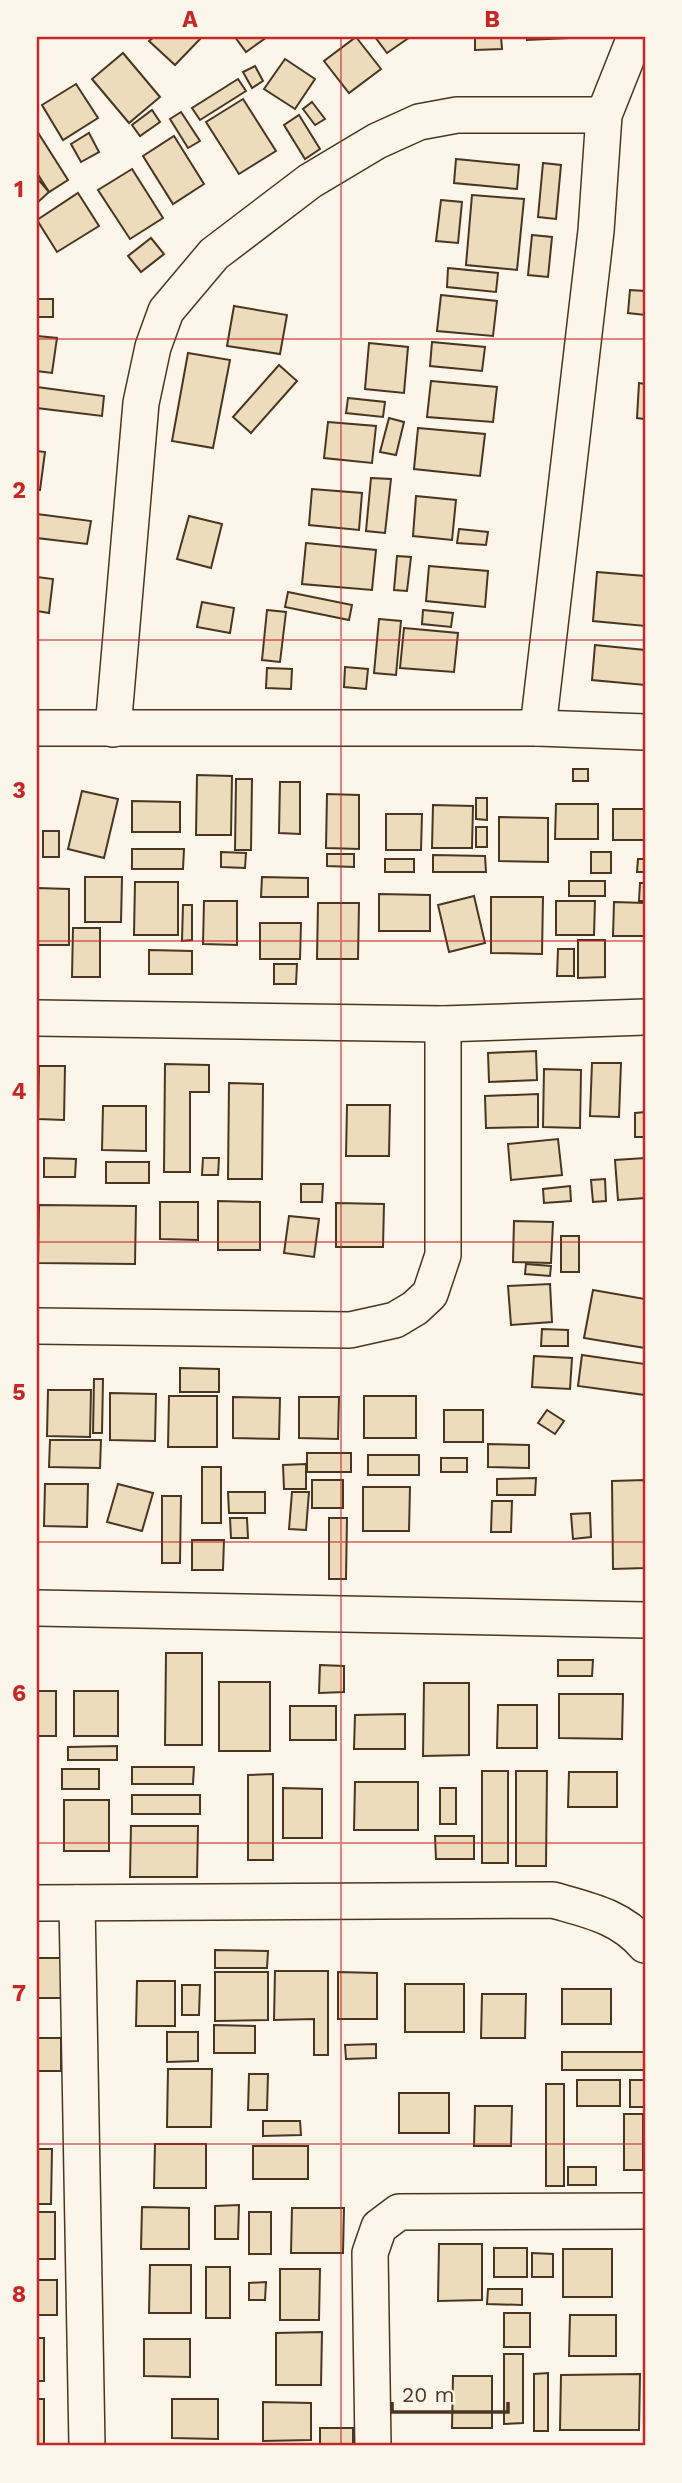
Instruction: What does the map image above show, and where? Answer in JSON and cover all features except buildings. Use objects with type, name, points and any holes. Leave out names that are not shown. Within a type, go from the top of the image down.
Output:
[{"type":"street","points":[[538,728],[596,231],[604,115],[635,37]]},
{"type":"street","points":[[113,729],[141,403],[153,347],[166,311],[214,254],[310,181],[377,141],[419,122],[457,115],[604,115]]},
{"type":"street","points":[[37,728],[538,728],[645,732]]},
{"type":"street","points":[[37,1018],[443,1024],[645,1017]]},
{"type":"street","points":[[37,1326],[350,1330],[395,1320],[415,1308],[430,1294],[443,1255],[443,1024]]},
{"type":"street","points":[[37,1608],[645,1620]]},
{"type":"street","points":[[37,1903],[553,1900],[605,1914],[637,1936],[645,1945]]},
{"type":"street","points":[[77,1903],[87,2446]]},
{"type":"street","points":[[373,2446],[370,2253],[379,2227],[399,2212],[645,2211]]}]
